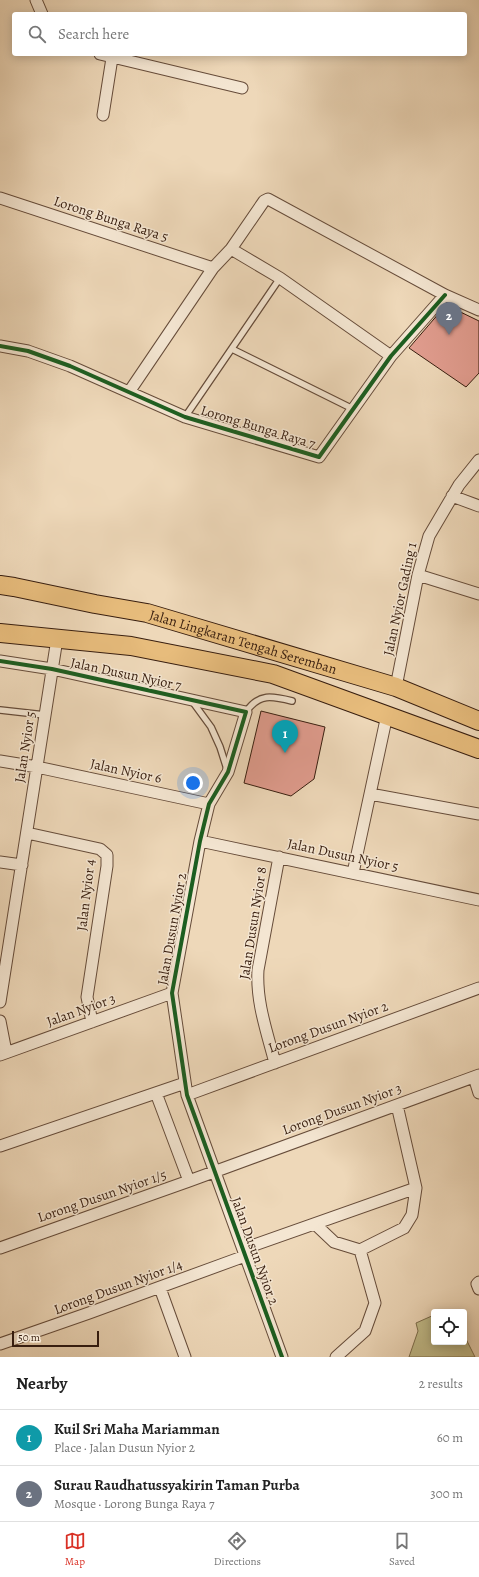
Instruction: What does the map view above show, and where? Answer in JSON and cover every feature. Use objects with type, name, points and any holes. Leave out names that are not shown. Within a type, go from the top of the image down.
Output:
[{"type":"main road","name":"Jalan Lingkaran Tengah Seremban","points":[[0,585],[147,613],[396,687],[479,722]]},
{"type":"main road","name":"Jalan Lingkaran Tengah Seremban","points":[[0,633],[131,646],[273,674],[479,749]]},
{"type":"street","points":[[36,0],[41,12]]},
{"type":"street","points":[[106,56],[242,88]]},
{"type":"street","points":[[103,115],[112,58]]},
{"type":"street","name":"Lorong Bunga Raya 5","points":[[0,198],[213,268]]},
{"type":"street","points":[[129,392],[213,268],[231,249],[264,201],[268,199],[444,295],[479,310]]},
{"type":"street","points":[[231,249],[280,278],[391,356]]},
{"type":"street","name":"Lorong Bunga Raya 7","points":[[0,346],[28,351],[70,366],[185,417],[319,457],[391,356],[444,295]]},
{"type":"street","name":"Jalan Nyior Gading 1","points":[[396,687],[418,575],[429,536],[458,485],[479,460]]},
{"type":"street","points":[[452,496],[479,506]]},
{"type":"street","points":[[418,575],[479,594]]},
{"type":"street","name":"Jalan Nyior 5","points":[[0,1002],[5,940],[22,866],[57,639]]},
{"type":"street","name":"Jalan Dusun Nyior 7","points":[[0,661],[52,669],[246,712]]},
{"type":"street","name":"Jalan Dusun Nyior 2","points":[[246,712],[228,772],[209,804],[200,841],[172,992],[187,1095],[282,1357]]},
{"type":"street","points":[[353,873],[387,715]]},
{"type":"street","name":"Jalan Nyior 6","points":[[0,761],[37,767],[209,804]]},
{"type":"street","points":[[370,794],[479,814]]},
{"type":"street","name":"Jalan Nyior 4","points":[[27,833],[100,849],[107,855],[107,866],[87,997],[92,1022]]},
{"type":"street","name":"Jalan Dusun Nyior 5","points":[[200,841],[479,900]]},
{"type":"street","name":"Jalan Dusun Nyior 8","points":[[275,1063],[260,1005],[257,985],[258,970],[279,858]]},
{"type":"street","points":[[0,862],[22,866]]},
{"type":"street","name":"Lorong Dusun Nyior 2","points":[[187,1095],[479,988]]},
{"type":"street","name":"Jalan Nyior 3","points":[[3,1054],[172,992]]},
{"type":"street","points":[[0,1021],[3,1054]]},
{"type":"street","points":[[476,1076],[479,1093]]},
{"type":"street","name":"Lorong Dusun Nyior 3","points":[[214,1172],[476,1076]]},
{"type":"street","points":[[0,1146],[185,1083]]},
{"type":"street","points":[[156,1093],[189,1181]]},
{"type":"street","points":[[315,1224],[334,1242],[360,1250],[404,1228],[412,1215],[416,1188],[397,1105]]},
{"type":"street","name":"Lorong Dusun Nyior 1/5","points":[[0,1248],[214,1172]]},
{"type":"street","points":[[244,1253],[315,1224],[416,1188]]},
{"type":"street","points":[[336,1357],[365,1331],[375,1303],[360,1250]]},
{"type":"street","name":"Lorong Dusun Nyior 1/4","points":[[0,1344],[160,1288],[244,1253]]},
{"type":"street","points":[[160,1288],[185,1357]]},
{"type":"lane","points":[[185,417],[280,278]]},
{"type":"lane","points":[[232,349],[353,409]]},
{"type":"lane","points":[[246,712],[251,705],[262,698],[275,696],[292,701]]},
{"type":"lane","points":[[192,700],[211,727],[228,772]]},
{"type":"lane","points":[[0,710],[45,716]]},
{"type":"shaded area","points":[[431,1316],[431,1345],[467,1345],[467,1341],[475,1357],[409,1357],[418,1331],[416,1323]]},
{"type":"building","points":[[446,305],[479,321],[479,373],[466,387],[409,348]]},
{"type":"building","points":[[261,711],[325,727],[314,779],[291,796],[244,783]]},
{"type":"cycle path","points":[[0,346],[28,351],[70,366],[185,417],[319,457],[391,356],[445,295]]},
{"type":"cycle path","points":[[0,661],[52,669],[246,712],[228,772],[209,804],[200,841],[172,993],[187,1095],[282,1357]]},
{"type":"place","name":"Surau Raudhatussyakirin Taman Purba","points":[[449,335]]},
{"type":"place","name":"Kuil Sri Maha Mariamman","points":[[285,753]]}]
